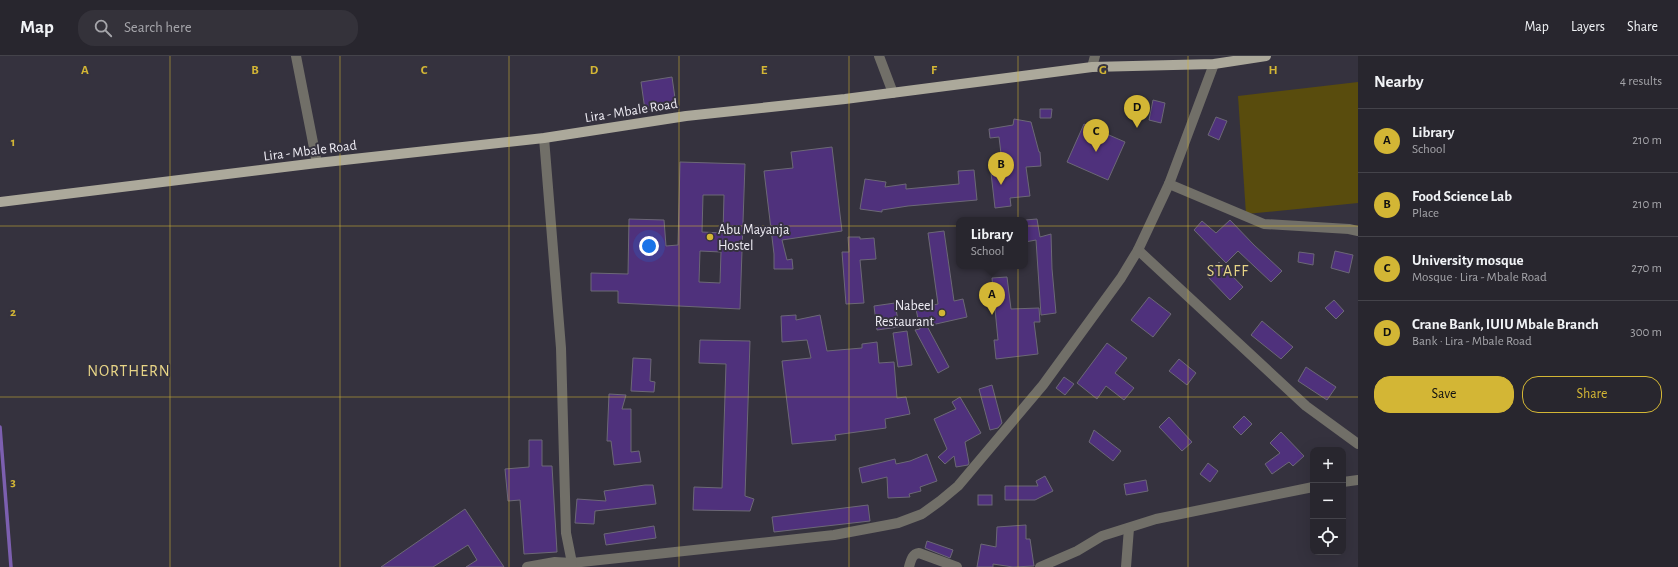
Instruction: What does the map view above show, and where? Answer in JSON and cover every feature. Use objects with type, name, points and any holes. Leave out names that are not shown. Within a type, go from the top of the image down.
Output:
[{"type":"main road","name":"Lira - Mbale Road","points":[[0,202],[317,163],[544,138],[686,116],[845,100],[1092,67],[1214,64],[1266,56]]},
{"type":"street","points":[[296,56],[317,163]]},
{"type":"street","points":[[879,56],[892,93]]},
{"type":"street","points":[[1092,67],[1095,56]]},
{"type":"street","points":[[527,567],[555,562],[572,563],[834,535],[898,523],[922,514],[958,486],[1043,385],[1121,278],[1138,250],[1169,184],[1214,64]]},
{"type":"street","points":[[544,138],[561,348],[566,533],[572,563]]},
{"type":"street","points":[[1169,184],[1264,224],[1349,229],[1358,231]]},
{"type":"street","points":[[1138,250],[1306,406],[1358,444]]},
{"type":"street","points":[[1346,482],[1358,480]]},
{"type":"street","points":[[1040,567],[1077,551],[1102,536],[1156,519],[1310,489]]},
{"type":"street","points":[[1126,567],[1129,528]]},
{"type":"street","points":[[909,567],[912,557],[919,553],[957,567]]},
{"type":"shaded area","points":[[1358,82],[1358,203],[1246,214],[1238,96]]},
{"type":"building","points":[[672,77],[676,105],[645,110],[641,82]]},
{"type":"building","points":[[1153,100],[1165,103],[1161,123],[1149,120]]},
{"type":"building","points":[[1040,109],[1052,109],[1051,118],[1040,118]]},
{"type":"building","points":[[1216,117],[1227,121],[1219,140],[1208,135]]},
{"type":"building","points":[[1014,119],[1031,122],[1040,152],[1041,166],[1026,167],[1030,196],[1010,198],[1011,206],[995,208],[990,164],[1002,162],[999,137],[990,138],[989,129],[1013,125]]},
{"type":"building","points":[[1084,124],[1125,142],[1108,180],[1067,162]]},
{"type":"building","points":[[832,147],[842,231],[782,240],[787,260],[792,259],[793,269],[774,269],[774,254],[764,171],[793,168],[791,152]]},
{"type":"building","name":"Abu Mayanja Hostel","points":[[680,162],[745,164],[740,309],[618,303],[618,291],[591,291],[591,273],[628,274],[629,219],[664,220],[666,246],[678,245]],"holes":[[[703,195],[724,195],[723,233],[702,232]],[[700,251],[721,252],[720,283],[699,282]]]},
{"type":"building","points":[[974,170],[977,200],[908,206],[882,210],[882,212],[860,209],[865,179],[886,182],[885,187],[906,184],[906,189],[959,184],[958,171]]},
{"type":"building","points":[[1037,219],[1040,237],[1051,234],[1052,269],[1056,313],[1041,315],[1036,240],[1028,241],[1028,220]]},
{"type":"building","points":[[1230,220],[1282,271],[1271,282],[1238,251],[1226,263],[1194,230],[1202,221],[1216,233]]},
{"type":"building","points":[[944,231],[954,301],[963,299],[967,317],[927,326],[949,367],[938,373],[915,330],[920,329],[916,309],[938,304],[928,233]]},
{"type":"building","points":[[848,237],[860,237],[860,239],[874,238],[876,259],[860,260],[864,303],[846,304],[842,252],[849,252]]},
{"type":"building","points":[[1335,251],[1353,255],[1349,273],[1331,268]]},
{"type":"building","points":[[1299,252],[1314,254],[1313,265],[1298,262]]},
{"type":"building","points":[[1219,262],[1243,287],[1230,300],[1206,275]]},
{"type":"building","points":[[1007,277],[1011,309],[1039,308],[1040,322],[1034,322],[1038,354],[996,359],[994,340],[998,340],[992,278]]},
{"type":"building","points":[[1149,297],[1171,314],[1153,337],[1131,320]]},
{"type":"building","points":[[1334,300],[1344,311],[1336,319],[1325,308]]},
{"type":"building","points":[[895,303],[899,327],[877,330],[874,306]]},
{"type":"building","points":[[796,315],[796,320],[820,315],[827,351],[862,348],[862,344],[877,342],[879,363],[894,362],[897,398],[906,397],[910,414],[885,419],[886,428],[835,435],[836,440],[792,444],[782,361],[811,358],[807,340],[782,342],[781,316]]},
{"type":"building","points":[[1262,321],[1293,347],[1281,359],[1251,335]]},
{"type":"building","points":[[907,331],[912,365],[898,367],[893,333]]},
{"type":"building","points":[[700,340],[750,341],[745,496],[754,499],[750,511],[693,510],[694,487],[722,488],[726,364],[699,363]]},
{"type":"building","points":[[1107,343],[1127,358],[1115,373],[1134,388],[1124,400],[1106,386],[1097,399],[1077,383]]},
{"type":"building","points":[[633,358],[651,359],[650,381],[655,382],[654,392],[631,391]]},
{"type":"building","points":[[1179,359],[1196,373],[1187,385],[1169,371]]},
{"type":"building","points":[[1306,367],[1336,387],[1327,400],[1298,381]]},
{"type":"building","points":[[1064,377],[1074,384],[1065,395],[1056,388]]},
{"type":"building","points":[[992,385],[1002,423],[998,428],[990,430],[979,389]]},
{"type":"building","points":[[609,394],[626,395],[622,409],[631,409],[631,452],[639,451],[641,462],[614,465],[611,441],[607,441]]},
{"type":"building","points":[[960,397],[981,433],[965,442],[969,463],[968,465],[956,467],[954,456],[945,464],[938,457],[947,449],[934,419],[956,409],[952,402]]},
{"type":"building","points":[[1244,416],[1252,424],[1241,435],[1233,427]]},
{"type":"building","points":[[1169,417],[1192,442],[1182,451],[1159,427]]},
{"type":"building","points":[[1094,430],[1121,451],[1113,461],[1089,442]]},
{"type":"building","points":[[1281,432],[1304,456],[1293,466],[1289,462],[1272,474],[1265,464],[1280,453],[1270,443]]},
{"type":"building","points":[[529,440],[542,440],[542,466],[552,466],[557,552],[524,554],[520,500],[508,501],[505,469],[529,467]]},
{"type":"building","points":[[927,454],[937,481],[920,487],[921,491],[909,494],[910,497],[888,498],[887,477],[862,483],[859,468],[895,459],[896,464],[910,461]]},
{"type":"building","points":[[1208,463],[1218,471],[1210,482],[1200,474]]},
{"type":"building","points":[[1045,476],[1053,491],[1035,500],[1005,500],[1005,486],[1038,486],[1036,481]]},
{"type":"building","points":[[1146,480],[1148,491],[1126,495],[1124,484]]},
{"type":"building","points":[[653,485],[656,504],[595,511],[594,524],[575,523],[577,499],[606,501],[604,491]]},
{"type":"building","points":[[978,495],[992,495],[992,505],[978,505]]},
{"type":"building","points":[[868,505],[870,521],[774,532],[772,517]]},
{"type":"building","points":[[465,509],[504,567],[466,567],[477,560],[468,545],[433,567],[381,567]]},
{"type":"building","points":[[1026,525],[1026,539],[1030,539],[1034,566],[1013,567],[993,564],[993,567],[977,567],[981,544],[996,547],[997,527]]},
{"type":"building","points":[[654,526],[656,538],[606,545],[604,534]]},
{"type":"building","points":[[927,541],[953,550],[950,558],[925,548]]},
{"type":"waterway","points":[[0,427],[11,567]]},
{"type":"place","name":"Crane Bank, IUIU Mbale Branch","points":[[1137,128]]},
{"type":"place","name":"University mosque","points":[[1096,152]]},
{"type":"place","name":"Food Science Lab","points":[[1001,185]]},
{"type":"place","name":"Abu Mayanja Hostel","points":[[710,237]]},
{"type":"place","name":"Nabeel Restaurant","points":[[942,313]]},
{"type":"place","name":"Library","points":[[992,315]]},
{"type":"district","name":"STAFF","points":[[1228,270]]},
{"type":"district","name":"NORTHERN","points":[[129,370]]}]
